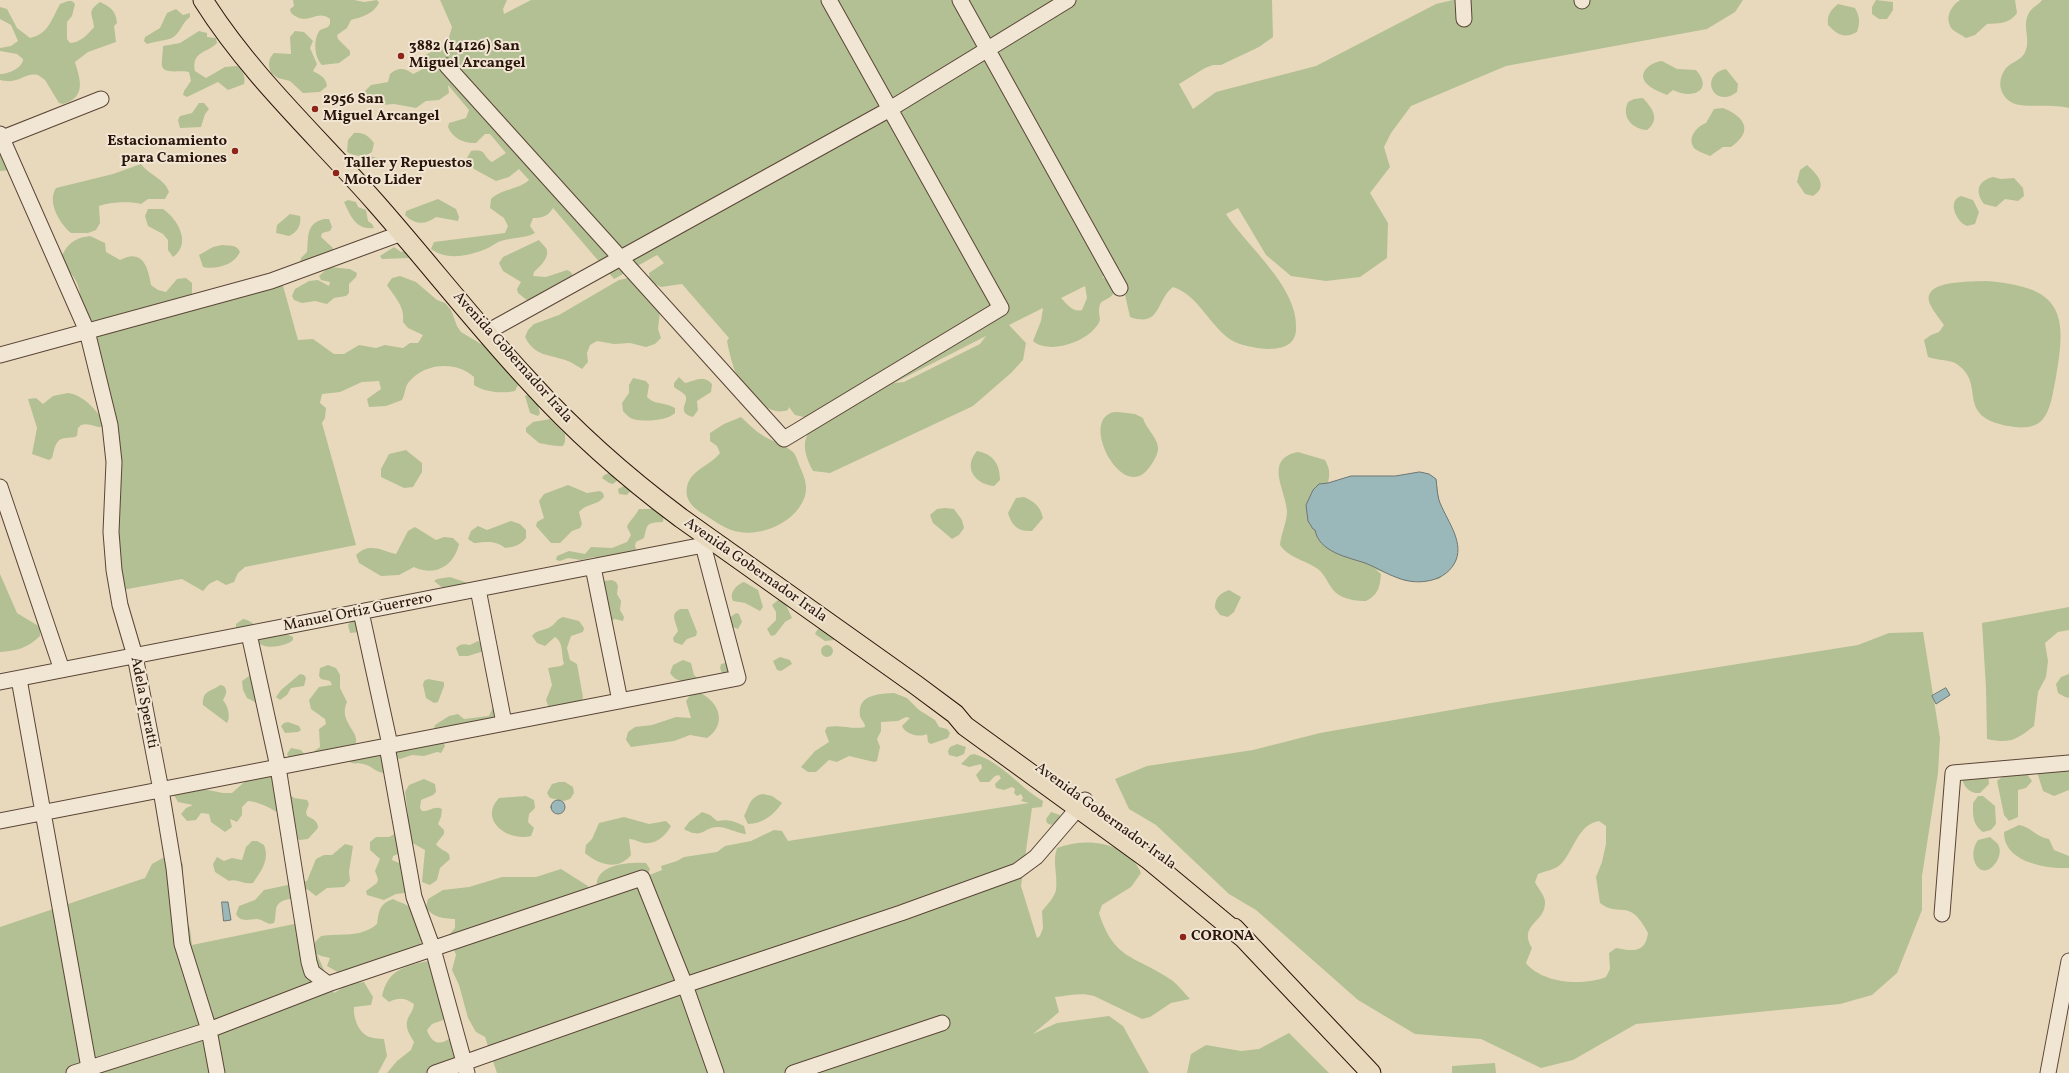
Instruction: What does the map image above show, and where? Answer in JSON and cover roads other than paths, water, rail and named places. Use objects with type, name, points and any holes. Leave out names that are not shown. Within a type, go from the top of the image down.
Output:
[{"type":"main road","name":"Avenida Gobernador Irala","points":[[203,0],[230,40],[253,68],[333,154],[528,381],[607,459],[709,544],[955,714],[965,726],[1081,804],[1242,937],[1371,1073]]},
{"type":"street","points":[[446,66],[784,439],[1001,308],[829,0]]},
{"type":"street","points":[[960,0],[1120,288]]},
{"type":"street","points":[[487,332],[619,257],[890,109],[1068,0]]},
{"type":"street","points":[[1463,0],[1464,19]]},
{"type":"street","points":[[1,137],[101,99]]},
{"type":"street","name":"Adela Speratti","points":[[1,137],[87,332],[110,424],[114,462],[111,532],[114,570],[120,605],[135,656],[161,790],[174,868],[182,944],[208,1030],[216,1073]]},
{"type":"street","points":[[0,356],[272,281],[402,233]]},
{"type":"street","points":[[0,487],[62,670]]},
{"type":"street","points":[[0,821],[738,678],[709,544]]},
{"type":"street","name":"Manuel Ortiz Guerrero","points":[[0,682],[709,544]]},
{"type":"street","points":[[593,567],[620,701]]},
{"type":"street","points":[[478,589],[504,723]]},
{"type":"street","points":[[361,612],[389,746],[414,897],[433,949],[466,1068]]},
{"type":"street","points":[[249,634],[278,767],[309,962],[312,972],[328,984]]},
{"type":"street","points":[[19,679],[89,1068]]},
{"type":"street","points":[[1942,914],[1953,773],[2069,763]]},
{"type":"street","points":[[434,1073],[466,1068],[685,985],[901,913],[1018,872],[1036,857],[1081,804]]},
{"type":"street","points":[[74,1073],[208,1030],[328,984],[642,878],[685,985],[716,1073]]},
{"type":"street","points":[[2048,1073],[2069,961]]},
{"type":"street","points":[[793,1073],[942,1023]]},
{"type":"water","points":[[1420,472],[1429,474],[1436,479],[1439,500],[1453,529],[1458,545],[1456,560],[1452,567],[1439,577],[1423,582],[1414,582],[1394,576],[1365,563],[1342,556],[1328,549],[1322,544],[1315,530],[1308,521],[1306,505],[1313,490],[1319,484],[1328,483],[1351,476],[1395,476]]},
{"type":"water","points":[[1946,688],[1950,695],[1936,704],[1932,696]]},
{"type":"water","points":[[555,800],[561,800],[565,804],[565,810],[561,814],[555,814],[551,810],[551,804]]},
{"type":"water","points":[[222,902],[228,902],[231,920],[224,921]]},
{"type":"place","name":"3882 (14126) San Miguel Arcangel","points":[[401,56]]},
{"type":"place","name":"2956 San Miguel Arcangel","points":[[315,109]]},
{"type":"place","name":"Estacionamiento para Camiones","points":[[235,151]]},
{"type":"place","name":"Taller y Repuestos Moto Lider","points":[[336,173]]},
{"type":"place","name":"CORONA","points":[[1183,937]]}]
